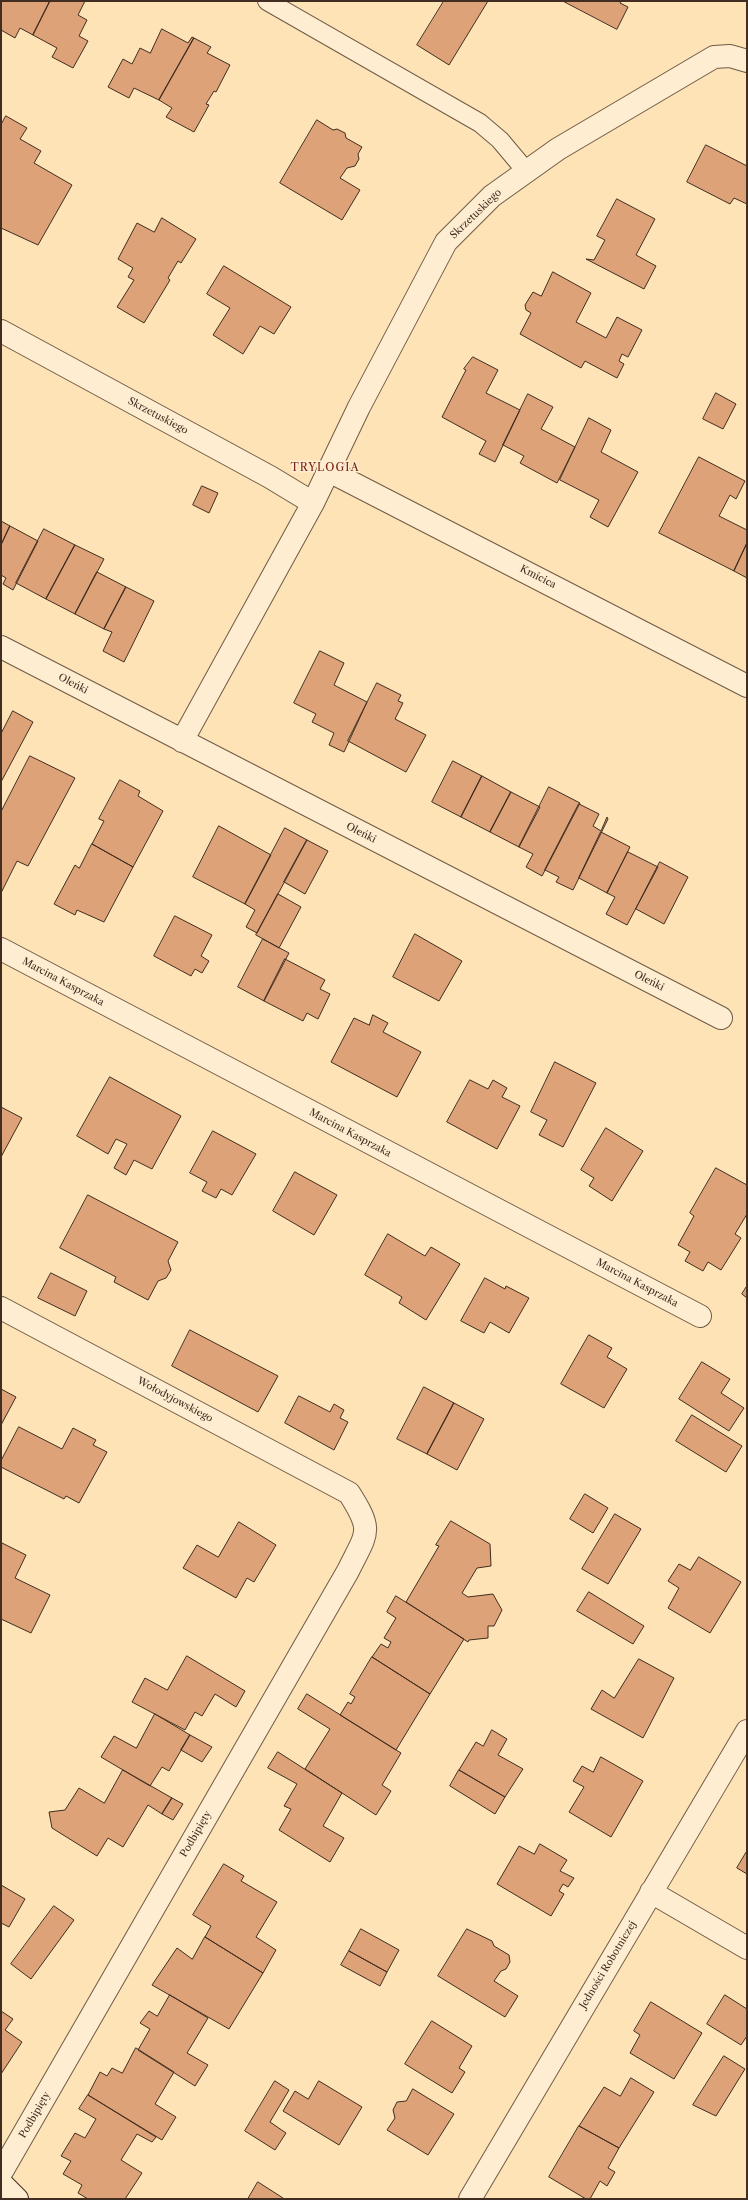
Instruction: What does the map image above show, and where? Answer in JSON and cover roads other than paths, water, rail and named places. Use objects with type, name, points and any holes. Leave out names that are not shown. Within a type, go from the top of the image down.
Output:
[{"type":"street","name":"Skrzetuskiego","points":[[182,741],[313,503],[359,407],[446,242],[492,196],[558,149],[714,57],[730,56],[747,61]]},
{"type":"street","name":"Skrzetuskiego","points":[[1,331],[263,474],[313,503]]},
{"type":"street","name":"Kmicica","points":[[329,471],[747,686]]},
{"type":"street","name":"Oleńki","points":[[1,647],[721,1018]]},
{"type":"street","name":"Marcina Kasprzaka","points":[[1,949],[700,1316]]},
{"type":"street","name":"Wołodyjowskiego","points":[[1,1308],[349,1493]]},
{"type":"street","name":"Podbipięty","points":[[1,2173],[348,1571],[367,1531],[364,1519],[349,1493]]},
{"type":"street","name":"Jedności Robotniczej","points":[[470,2199],[747,1731]]},
{"type":"street","points":[[651,1892],[747,1948]]},
{"type":"street","points":[[1,2183],[17,2199]]},
{"type":"lane","points":[[267,1],[480,123],[500,140],[526,171]]},
{"type":"district","name":"TRYLOGIA","points":[[325,468]]}]
